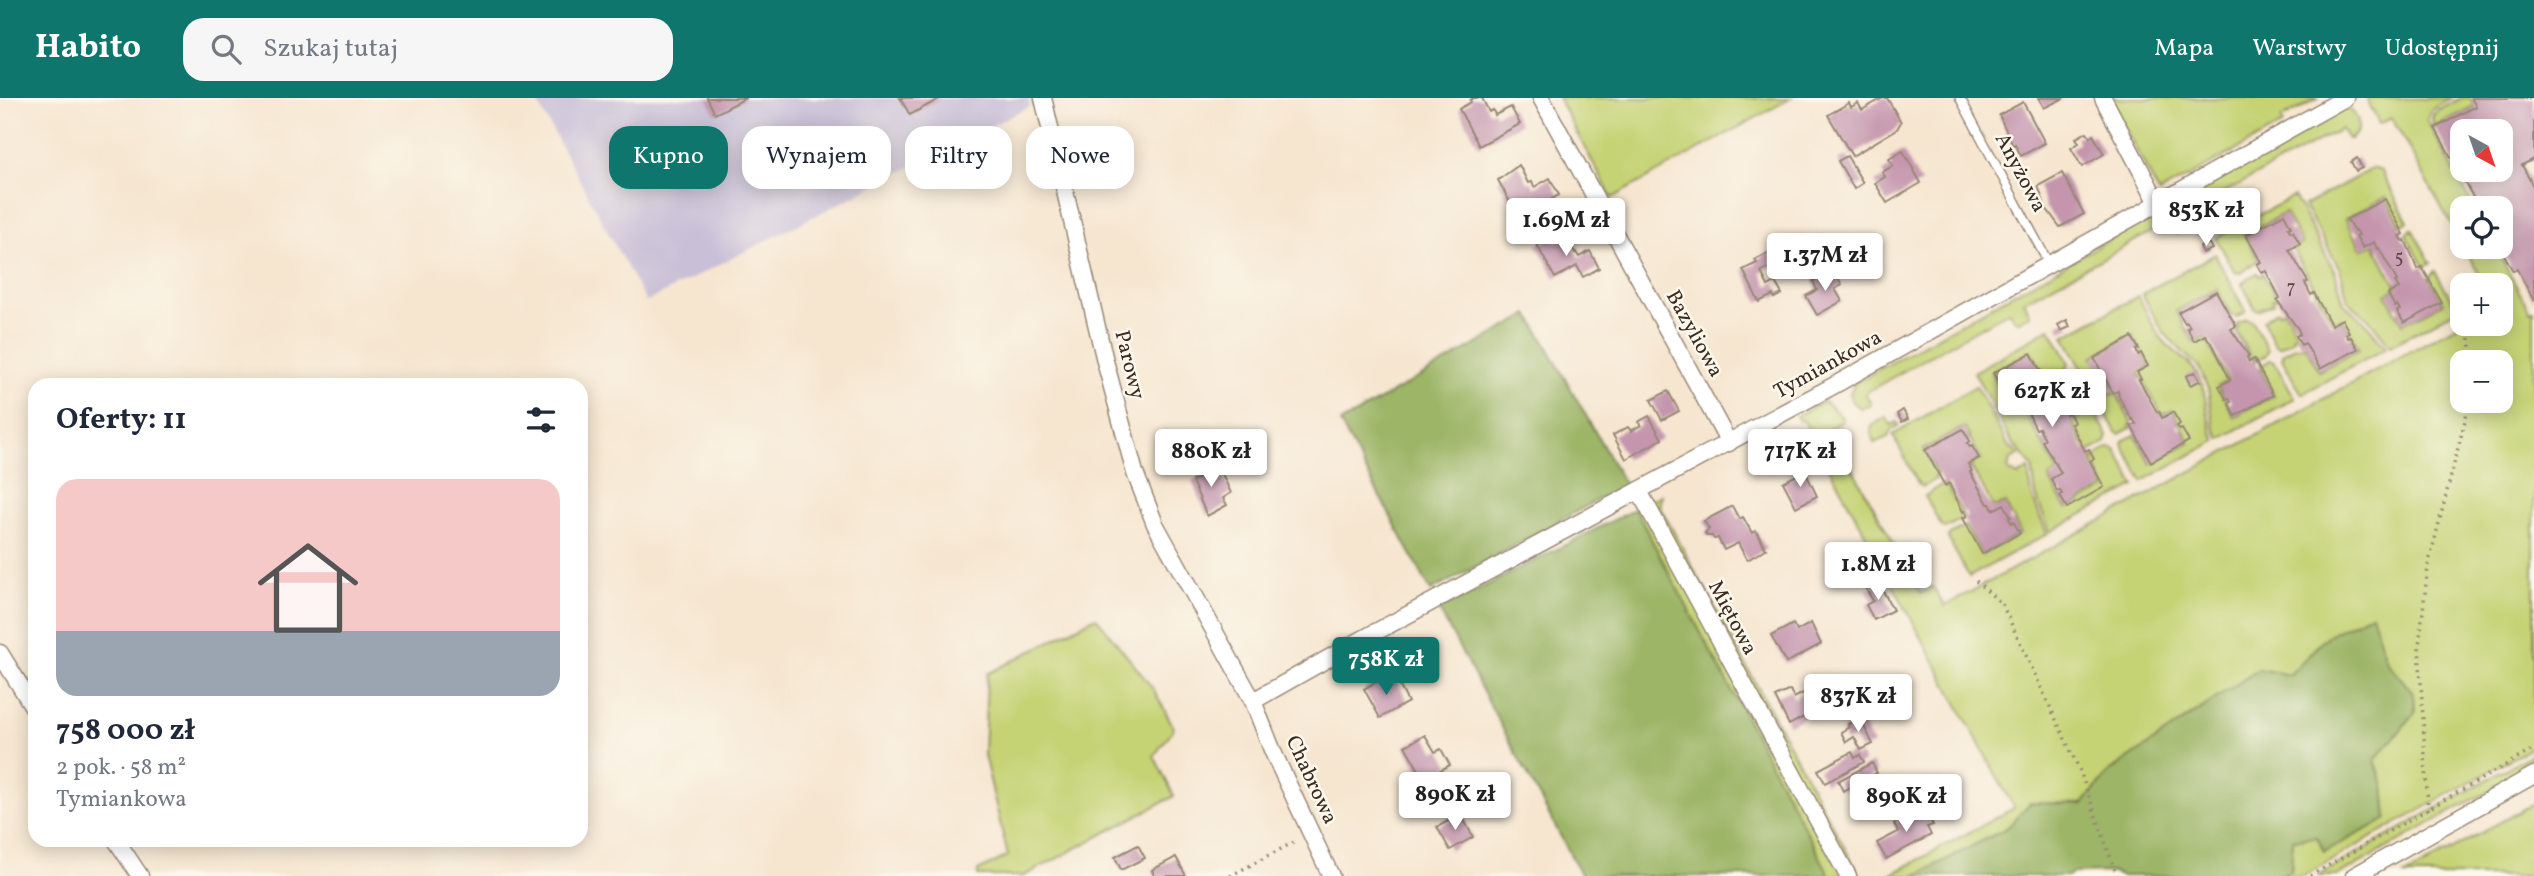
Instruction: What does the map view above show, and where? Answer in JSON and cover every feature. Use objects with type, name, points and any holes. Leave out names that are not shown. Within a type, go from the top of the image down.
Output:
[{"type":"street","name":"Parowy","points":[[1044,98],[1105,360],[1135,473],[1156,524],[1253,701]]},
{"type":"street","name":"Bazyliowa","points":[[1541,98],[1729,443]]},
{"type":"street","points":[[2103,98],[2158,204]]},
{"type":"street","name":"Tymiankowa","points":[[1253,701],[1359,641],[1729,443],[2345,98]]},
{"type":"street","name":"Miętowa","points":[[1639,491],[1848,876]]},
{"type":"street","points":[[0,653],[28,699]]},
{"type":"street","name":"Chabrowa","points":[[1253,701],[1273,752],[1331,876]]},
{"type":"street","points":[[2354,876],[2534,775]]},
{"type":"street","points":[[121,847],[140,876]]},
{"type":"lane","name":"Anyżowa","points":[[1960,98],[2049,264]]},
{"type":"path","points":[[2428,810],[2421,633],[2428,566],[2467,413]]},
{"type":"path","points":[[1976,581],[2003,604],[2080,771],[2117,876]]},
{"type":"path","points":[[2310,876],[2534,749]]},
{"type":"path","points":[[1230,876],[1312,833]]},
{"type":"shaded area","points":[[535,98],[1028,98],[1030,106],[991,126],[905,126],[905,170],[891,177],[891,126],[742,126],[742,189],[867,189],[646,302]]},
{"type":"green space","points":[[1558,98],[1791,98],[1612,198]]},
{"type":"green space","points":[[2109,98],[2319,98],[2281,119],[2283,124],[2159,193]]},
{"type":"green space","points":[[2452,98],[2431,110],[2427,120],[2450,163],[2450,182],[2460,182],[2468,196],[2450,196],[2450,222],[2392,118],[2379,124],[2367,99]]},
{"type":"green space","points":[[2461,98],[2470,98],[2474,106],[2434,127],[2432,118],[2435,112]]},
{"type":"green space","points":[[2343,108],[2352,111],[2358,120],[2358,131],[2351,139],[2348,139],[2341,129],[2024,301],[2030,315],[2019,321],[2015,320],[2009,311],[1865,393],[1870,406],[1860,408],[1851,400],[1850,393],[1855,383]]},
{"type":"green space","points":[[2373,168],[2381,171],[2408,222],[2401,225],[2386,197],[2345,219],[2362,250],[2374,244],[2397,287],[2386,294],[2403,324],[2443,303],[2429,277],[2435,271],[2450,297],[2450,314],[2390,346],[2369,319],[2348,301],[2340,269],[2304,206]]},
{"type":"green space","points":[[2294,196],[2335,272],[2344,304],[2365,322],[2386,348],[2302,394],[2282,359],[2284,353],[2305,345],[2319,371],[2359,349],[2342,318],[2333,322],[2293,249],[2302,244],[2285,213],[2244,234],[2259,260],[2241,273],[2235,272],[2216,238]]},
{"type":"green space","points":[[2412,229],[2431,263],[2424,267],[2406,235]]},
{"type":"green space","points":[[2215,254],[2245,312],[2236,317],[2232,316],[2217,289],[2176,311],[2194,343],[2205,337],[2228,380],[2218,386],[2234,417],[2274,395],[2260,369],[2270,360],[2274,361],[2295,398],[2220,439],[2214,427],[2208,389],[2200,369],[2164,333],[2142,294]]},
{"type":"green space","points":[[2471,259],[2501,259],[2509,273],[2478,273]]},
{"type":"green space","points":[[2257,273],[2259,276],[2263,274],[2277,298],[2272,300],[2274,303],[2258,310],[2242,283]]},
{"type":"green space","points":[[2513,280],[2530,312],[2534,310],[2534,746],[2303,876],[2278,876],[2291,871],[2293,839],[2317,837],[2324,851],[2387,819],[2384,786],[2375,760],[2415,713],[2414,694],[2387,662],[2371,614],[2327,636],[2289,675],[2259,669],[2108,773],[2083,804],[2030,803],[2007,828],[1915,876],[1889,876],[2014,808],[1803,419],[1799,421],[1796,416],[1824,401],[1843,418],[1843,421],[1830,428],[1921,593],[1933,587],[1945,606],[2450,330],[2450,336],[2513,336]]},
{"type":"green space","points":[[2138,296],[2158,334],[2192,366],[2199,378],[2216,441],[2143,481],[2122,444],[2124,440],[2135,435],[2151,464],[2190,442],[2173,410],[2162,415],[2139,373],[2150,366],[2132,335],[2092,357],[2108,386],[2095,392],[2064,336]]},
{"type":"green space","points":[[2278,310],[2279,313],[2284,310],[2297,334],[2292,337],[2294,339],[2279,347],[2275,345],[2263,320]]},
{"type":"green space","points":[[1529,314],[1625,485],[1431,591],[1340,423]]},
{"type":"green space","points":[[2246,319],[2252,321],[2268,350],[2266,355],[2256,361],[2251,359],[2235,329],[2238,327],[2236,324]]},
{"type":"green space","points":[[2050,328],[2069,363],[2067,369],[2046,377],[2031,351],[1991,373],[2008,404],[2018,399],[2058,472],[2049,478],[2066,509],[2106,488],[2092,461],[2095,460],[2093,457],[2109,448],[2116,450],[2135,486],[2050,532],[2036,496],[2032,466],[2011,441],[1974,372]]},
{"type":"green space","points":[[2071,374],[2075,375],[2089,402],[2071,415],[2067,413],[2053,389],[2054,384]]},
{"type":"green space","points":[[1976,386],[2007,444],[2019,455],[2010,459],[2008,470],[2018,476],[2028,469],[2032,496],[2047,534],[1969,577],[1948,538],[1950,534],[1965,526],[1982,555],[2021,533],[2005,503],[1994,508],[1970,465],[1981,459],[1964,427],[1924,449],[1937,475],[1936,479],[1923,487],[1919,485],[1893,435]]},
{"type":"green space","points":[[2112,392],[2113,395],[2116,393],[2132,424],[2131,428],[2119,434],[2100,402],[2101,398]]},
{"type":"green space","points":[[2091,411],[2096,414],[2108,436],[2106,442],[2090,451],[2073,425],[2074,420]]},
{"type":"green space","points":[[1886,417],[1891,425],[1897,422],[1899,425],[1891,430],[1888,437],[1874,443],[1872,426]]},
{"type":"green space","points":[[1943,484],[1947,486],[1963,516],[1945,528],[1925,496]]},
{"type":"green space","points":[[1662,495],[1659,505],[1860,876],[1830,876],[1635,509]]},
{"type":"green space","points":[[1635,509],[1830,876],[1582,876],[1439,610]]},
{"type":"green space","points":[[2371,614],[2387,662],[2414,694],[2415,713],[2375,760],[2384,786],[2387,819],[2324,852],[2317,837],[2293,839],[2291,871],[2278,876],[2121,876],[2110,872],[2072,873],[2068,876],[1915,876],[2007,828],[2030,803],[2083,804],[2108,773],[2259,669],[2290,675],[2327,636]]},
{"type":"green space","points":[[1096,617],[1154,690],[1174,728],[1154,756],[1174,796],[1024,876],[978,876],[978,871],[1008,856],[984,755],[987,674]]},
{"type":"green space","points":[[2534,753],[2534,759],[2515,776],[2337,876],[2318,876]]},
{"type":"green space","points":[[2534,803],[2534,876],[2405,876]]},
{"type":"building","points":[[707,98],[746,98],[715,114]]},
{"type":"building","points":[[900,98],[941,98],[910,115]]},
{"type":"building","points":[[1473,98],[1482,98],[1489,112],[1493,110],[1495,115],[1511,107],[1520,124],[1479,146],[1459,109]]},
{"type":"building","points":[[1887,98],[1901,122],[1897,129],[1852,156],[1828,115],[1849,103],[1851,107],[1858,103],[1862,110]]},
{"type":"building","points":[[2039,98],[2064,98],[2044,108]]},
{"type":"building","points":[[2471,98],[2534,98],[2534,159],[2522,165],[2534,188],[2534,301],[2517,269],[2513,271],[2506,259],[2513,259],[2513,196],[2472,196],[2465,182],[2513,182],[2513,119],[2452,119],[2476,106]]},
{"type":"building","points":[[2023,102],[2045,143],[2021,156],[2015,144],[2013,146],[1999,115]]},
{"type":"building","points":[[2450,120],[2450,155],[2435,128]]},
{"type":"building","points":[[2087,132],[2090,137],[2093,135],[2104,154],[2082,167],[2071,148],[2079,143],[2076,138]]},
{"type":"building","points":[[1903,151],[1921,183],[1887,203],[1875,183],[1885,177],[1882,172],[1893,166],[1889,159]]},
{"type":"building","points":[[1847,156],[1863,183],[1854,189],[1838,161]]},
{"type":"building","points":[[2357,158],[2362,168],[2356,171],[2351,162]]},
{"type":"building","points":[[1519,165],[1528,183],[1532,182],[1534,187],[1550,178],[1559,195],[1518,217],[1498,180]]},
{"type":"building","points":[[2062,173],[2084,214],[2060,227],[2046,208],[2038,186]]},
{"type":"building","points":[[2385,199],[2404,234],[2400,236],[2405,240],[2418,269],[2422,267],[2442,303],[2404,323],[2397,311],[2400,310],[2397,305],[2395,307],[2388,294],[2399,288],[2395,282],[2397,281],[2379,248],[2377,249],[2374,242],[2363,248],[2356,236],[2359,235],[2347,219]]},
{"type":"building","points":[[2200,211],[2204,218],[2192,224],[2189,217]]},
{"type":"building","points":[[2284,214],[2291,227],[2288,228],[2293,231],[2300,244],[2289,250],[2308,282],[2305,283],[2311,295],[2314,293],[2331,325],[2342,319],[2349,332],[2346,334],[2348,338],[2351,337],[2358,349],[2320,369],[2305,343],[2301,345],[2296,336],[2300,334],[2298,329],[2277,300],[2280,298],[2266,271],[2262,273],[2257,264],[2261,262],[2246,235]]},
{"type":"building","points":[[2179,218],[2186,229],[2177,233],[2171,223]]},
{"type":"building","points":[[1567,236],[1579,257],[1590,251],[1599,268],[1583,277],[1577,266],[1555,278],[1537,245],[1553,237],[1556,242]]},
{"type":"building","points":[[1802,236],[1807,248],[1761,272],[1768,286],[1775,282],[1782,294],[1759,302],[1743,270],[1757,263],[1755,260]]},
{"type":"building","points":[[2209,243],[2212,249],[2203,253],[2200,247]]},
{"type":"building","points":[[1830,272],[1833,278],[1837,276],[1842,285],[1835,289],[1842,301],[1817,315],[1806,296],[1817,290],[1813,281]]},
{"type":"building","points":[[2216,291],[2236,326],[2231,329],[2249,356],[2249,362],[2254,359],[2273,395],[2235,416],[2229,398],[2226,399],[2219,386],[2230,380],[2213,345],[2205,335],[2194,341],[2187,328],[2190,327],[2178,312]]},
{"type":"building","points":[[2067,320],[2070,327],[2061,331],[2058,325]]},
{"type":"building","points":[[2132,337],[2139,349],[2136,350],[2138,355],[2141,353],[2148,366],[2137,372],[2141,379],[2139,380],[2157,412],[2159,411],[2162,418],[2173,412],[2180,424],[2177,426],[2189,441],[2151,462],[2131,426],[2136,424],[2118,391],[2113,393],[2094,358]]},
{"type":"building","points":[[2031,353],[2045,379],[2049,377],[2054,387],[2050,388],[2066,414],[2069,413],[2072,418],[2074,423],[2071,424],[2085,451],[2089,449],[2094,459],[2090,461],[2104,487],[2067,508],[2060,496],[2060,490],[2057,491],[2051,479],[2061,473],[2042,441],[2045,439],[2039,428],[2036,429],[2020,397],[2009,403],[2002,390],[2005,389],[2002,384],[2000,386],[1993,373]]},
{"type":"building","points":[[2195,372],[2200,381],[2190,385],[2186,376]]},
{"type":"building","points":[[1668,391],[1679,411],[1662,420],[1651,400]]},
{"type":"building","points":[[1903,410],[1908,419],[1902,422],[1897,414]]},
{"type":"building","points":[[1649,416],[1662,439],[1626,459],[1613,435],[1628,427],[1631,431],[1641,425],[1638,422]]},
{"type":"building","points":[[1963,429],[1970,441],[1967,443],[1979,458],[1968,464],[1972,471],[1970,472],[1988,504],[1993,510],[2004,504],[2011,523],[2013,521],[2020,533],[1982,554],[1963,518],[1967,516],[1965,511],[1963,512],[1949,483],[1945,486],[1925,450]]},
{"type":"building","points":[[1203,462],[1211,471],[1222,474],[1231,493],[1223,498],[1227,505],[1207,516],[1192,481],[1200,477],[1196,468]]},
{"type":"building","points":[[1805,471],[1817,496],[1796,507],[1783,482]]},
{"type":"building","points":[[1732,506],[1739,519],[1743,517],[1752,533],[1756,531],[1766,549],[1747,560],[1738,543],[1724,550],[1718,538],[1714,539],[1705,533],[1709,529],[1704,521]]},
{"type":"building","points":[[1879,583],[1893,610],[1874,620],[1866,605],[1873,601],[1866,589]]},
{"type":"building","points":[[1811,623],[1821,644],[1786,663],[1771,636],[1793,624],[1797,631]]},
{"type":"building","points":[[1385,677],[1389,685],[1397,681],[1408,702],[1380,718],[1364,689]]},
{"type":"building","points":[[1790,690],[1794,698],[1807,691],[1817,710],[1789,725],[1775,697]]},
{"type":"building","points":[[1860,718],[1873,744],[1861,750],[1854,737],[1846,742],[1841,732],[1849,727],[1848,724]]},
{"type":"building","points":[[1425,735],[1435,752],[1441,749],[1450,765],[1424,779],[1405,746]]},
{"type":"building","points":[[1852,752],[1855,758],[1860,755],[1864,762],[1825,783],[1818,770]]},
{"type":"building","points":[[1872,763],[1877,773],[1843,791],[1838,781]]},
{"type":"building","points":[[1925,811],[1933,825],[1927,827],[1931,835],[1886,859],[1877,843],[1898,832],[1894,824],[1912,814],[1914,817]]},
{"type":"building","points":[[1461,814],[1473,837],[1450,850],[1437,827]]},
{"type":"building","points":[[1138,845],[1145,858],[1121,870],[1115,857]]},
{"type":"building","points":[[1176,857],[1186,876],[1154,876],[1152,870]]}]
